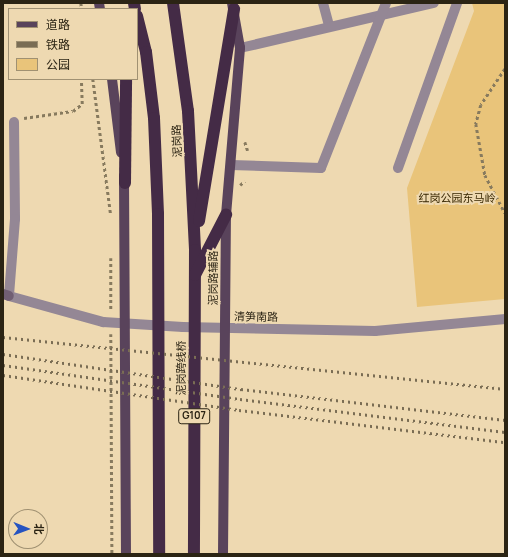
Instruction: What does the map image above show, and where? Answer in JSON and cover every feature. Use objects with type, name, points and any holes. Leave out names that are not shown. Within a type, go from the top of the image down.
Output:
[{"type":"highway","name":"泥岗路","points":[[173,3],[188,111],[195,250],[193,279]]},
{"type":"highway","points":[[195,250],[233,6]]},
{"type":"highway","name":"泥岗路","points":[[138,20],[146,52],[154,118],[159,280]]},
{"type":"highway","points":[[125,183],[126,80]]},
{"type":"highway","points":[[193,279],[226,215]]},
{"type":"highway","name":"泥岗跨线桥","points":[[193,279],[194,554]]},
{"type":"highway","name":"泥岗跨线桥","points":[[159,280],[159,554]]},
{"type":"main road","name":"泥岗路辅路","points":[[223,554],[226,215],[240,48],[233,6]]},
{"type":"main road","points":[[112,80],[125,183],[126,554]]},
{"type":"street","points":[[323,3],[329,26]]},
{"type":"street","points":[[231,165],[322,168],[383,15],[386,3]]},
{"type":"street","points":[[240,48],[329,26],[434,3]]},
{"type":"street","points":[[398,168],[458,3]]},
{"type":"street","points":[[5,295],[15,219],[14,122]]},
{"type":"street","name":"清笋南路","points":[[5,295],[103,322],[184,327],[375,331],[505,319]]},
{"type":"path","points":[[505,69],[481,105],[476,124],[485,175],[505,213]]},
{"type":"path","points":[[14,122],[45,112],[73,111],[82,104],[81,80]]},
{"type":"path","points":[[93,80],[111,222]]},
{"type":"path","points":[[111,254],[111,314]]},
{"type":"path","points":[[111,329],[112,554]]},
{"type":"green space","name":"红岗公园东马岭","points":[[472,3],[505,3],[505,299],[417,307],[407,188],[474,11]]},
{"type":"railway","points":[[3,337],[505,389]]},
{"type":"railway","points":[[3,354],[241,389],[505,420]]},
{"type":"railway","points":[[3,365],[240,399],[505,432]]},
{"type":"railway","points":[[3,375],[239,410],[505,442]]}]
